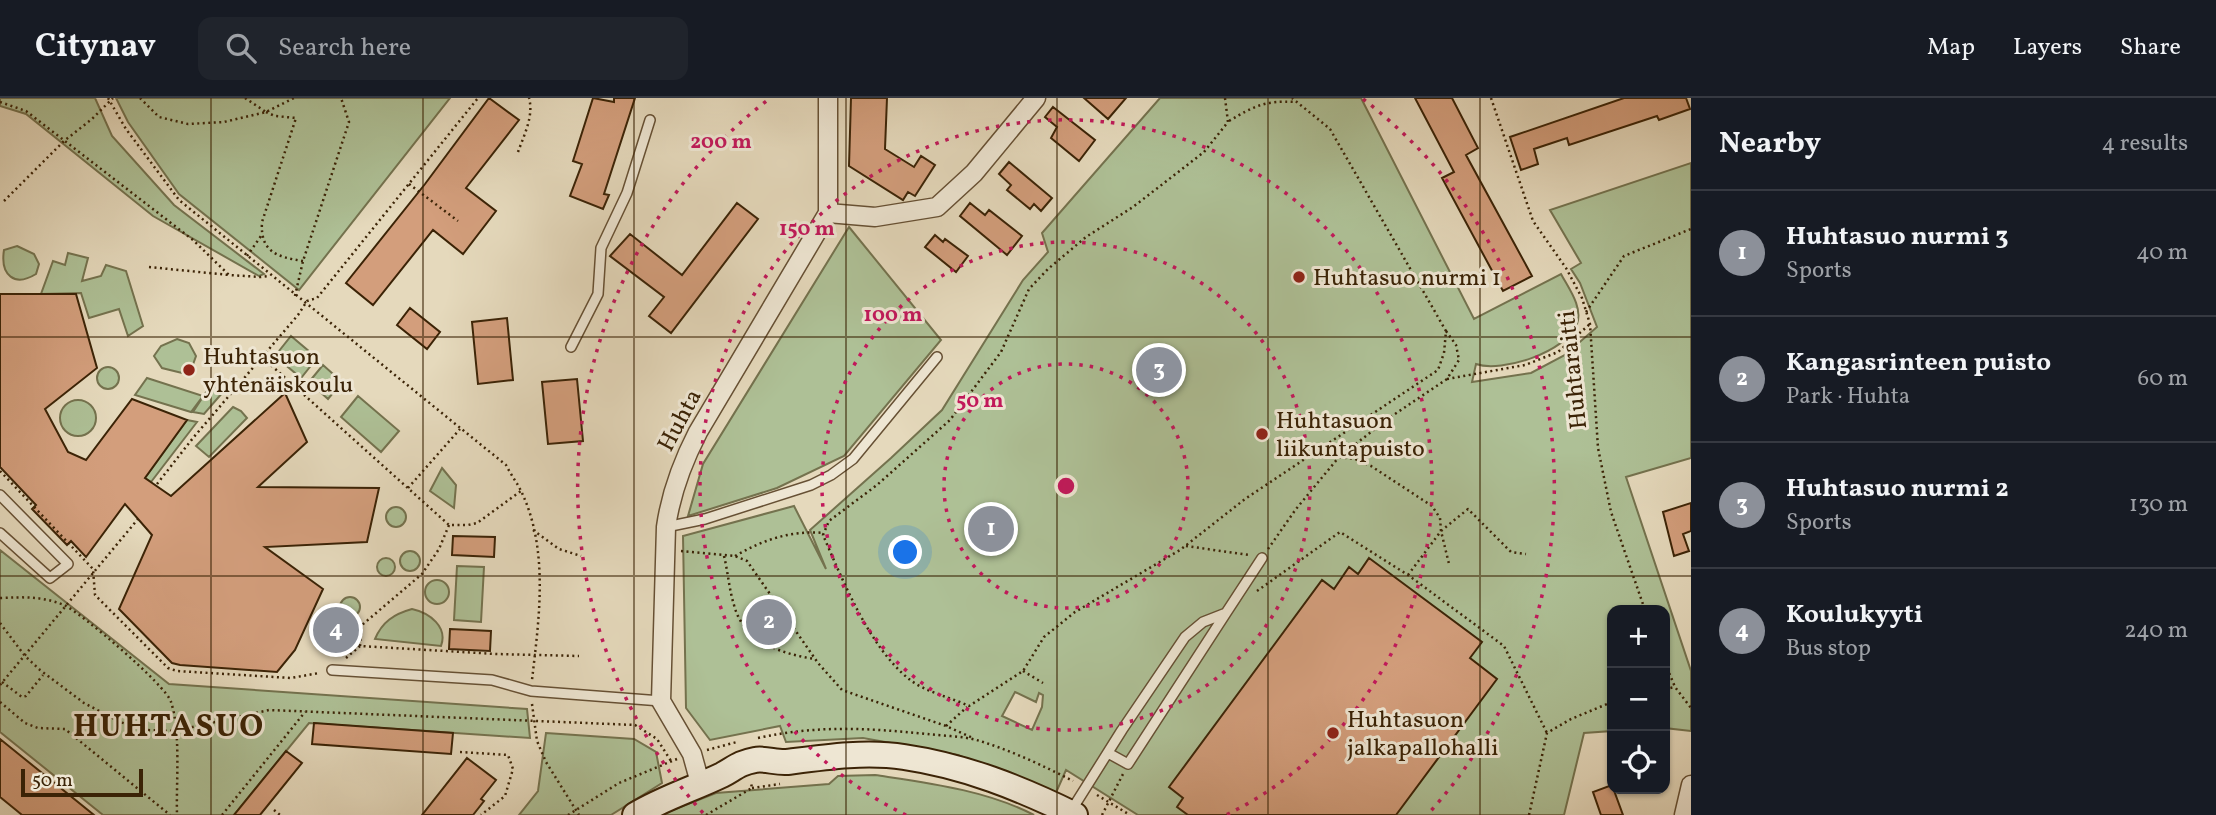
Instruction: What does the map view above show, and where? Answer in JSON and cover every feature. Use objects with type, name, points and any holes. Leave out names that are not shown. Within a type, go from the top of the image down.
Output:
[{"type":"main road","points":[[635,815],[724,774],[735,765],[758,759],[776,763],[860,755],[902,756],[985,776],[1018,788],[1072,814]]},
{"type":"street","points":[[828,98],[828,213],[875,217],[937,208],[974,173],[1036,98]]},
{"type":"street","name":"Huhta","points":[[661,702],[666,527],[670,500],[685,457],[828,213]]},
{"type":"street","points":[[661,702],[692,754],[700,783]]},
{"type":"street","points":[[1684,815],[1691,785]]},
{"type":"lane","points":[[571,348],[598,294],[601,248],[627,192],[650,120]]},
{"type":"lane","points":[[666,527],[691,523],[765,500],[811,485],[831,475],[853,459],[937,357]]},
{"type":"lane","points":[[0,495],[68,564],[50,578],[0,534]]},
{"type":"lane","points":[[1108,753],[1128,764],[1262,558]]},
{"type":"lane","points":[[1072,814],[1108,753],[1185,637],[1203,622],[1226,613]]},
{"type":"lane","points":[[332,670],[492,680],[531,691],[661,702]]},
{"type":"path","points":[[140,98],[159,117],[188,124],[224,122],[266,112],[293,98]]},
{"type":"path","points":[[245,98],[275,116],[296,118],[262,222],[261,236],[247,257]]},
{"type":"path","points":[[295,296],[303,261],[349,122],[341,98]]},
{"type":"path","points":[[157,484],[298,315],[304,304],[317,298],[478,98]]},
{"type":"path","points":[[518,152],[530,116],[529,98]]},
{"type":"path","points":[[1225,98],[1228,122]]},
{"type":"path","points":[[1292,98],[1330,129],[1456,345],[1459,359],[1447,379]]},
{"type":"path","name":"Huhtaraitti","points":[[1491,98],[1533,221],[1566,268],[1587,312],[1601,461],[1611,512],[1643,605]]},
{"type":"path","points":[[4,201],[110,99],[126,129],[179,200],[269,276],[506,466],[521,491],[533,530],[539,563]]},
{"type":"path","points":[[969,706],[911,681],[892,664],[875,642],[832,557],[824,533],[829,521],[877,485],[950,420],[1001,352],[1029,289],[1048,269],[1086,237],[1133,207],[1204,152],[1228,122],[1256,105],[1277,100],[1298,102]]},
{"type":"path","points":[[0,102],[26,111],[193,240],[229,275]]},
{"type":"path","points":[[409,184],[458,221]]},
{"type":"path","points":[[1587,312],[1624,256],[1691,229]]},
{"type":"path","points":[[261,236],[278,256],[303,261]]},
{"type":"path","points":[[149,267],[269,276]]},
{"type":"path","points":[[1185,546],[1262,558],[1296,509],[1339,457],[1389,418],[1447,379],[1525,365],[1558,352],[1590,324]]},
{"type":"path","points":[[946,726],[969,706],[1023,671],[1044,637],[1075,612],[1185,546],[1245,499],[1438,370],[1444,353],[1446,331]]},
{"type":"path","points":[[262,357],[449,525],[477,523],[521,491]]},
{"type":"path","points":[[408,488],[460,429]]},
{"type":"path","points":[[1339,457],[1354,458],[1371,466],[1432,506],[1440,518],[1449,564]]},
{"type":"path","points":[[0,471],[93,569],[95,595],[169,668],[177,671],[291,678],[332,670],[360,646],[362,625],[422,574],[439,549],[449,525]]},
{"type":"path","points":[[1408,575],[1441,531],[1468,509],[1511,552],[1526,554]]},
{"type":"path","points":[[44,673],[26,696],[22,697],[1,684],[138,519]]},
{"type":"path","points":[[533,530],[559,548],[581,556]]},
{"type":"path","points":[[735,556],[777,537],[807,531],[824,533]]},
{"type":"path","points":[[1257,591],[1340,532],[1408,575],[1504,646],[1547,733],[1529,815]]},
{"type":"path","points":[[677,551],[735,556],[747,561],[815,659],[842,690],[946,726],[977,740]]},
{"type":"path","points":[[724,555],[734,606],[741,625],[758,640],[790,654],[815,659]]},
{"type":"path","points":[[0,598],[39,597],[67,606],[140,666],[171,699],[176,731],[177,815]]},
{"type":"path","points":[[0,623],[25,656],[84,703],[120,722],[145,730],[176,731],[269,710],[635,725],[657,739],[671,761]]},
{"type":"path","points":[[360,646],[579,656]]},
{"type":"path","points":[[1667,668],[1675,687],[1691,708]]},
{"type":"path","points":[[1023,671],[1043,683]]},
{"type":"path","points":[[1670,688],[1675,687]]},
{"type":"path","points":[[0,702],[25,723],[38,728],[65,729],[170,815]]},
{"type":"path","points":[[1547,733],[1571,719],[1607,704]]},
{"type":"path","points":[[222,815],[305,712]]},
{"type":"path","points":[[460,752],[508,755],[513,769],[505,796],[481,815]]},
{"type":"path","points":[[1102,815],[1128,764]]},
{"type":"path","points":[[274,810],[280,815]]},
{"type":"green space","points":[[0,98],[95,98],[112,136],[174,205],[264,274],[259,276],[153,216],[26,114],[0,106]]},
{"type":"green space","points":[[116,98],[450,98],[299,290],[179,194],[128,122]]},
{"type":"green space","name":"Huhtasuon liikuntapuisto","points":[[1160,98],[1361,98],[1474,319],[1561,274],[1574,298],[1578,318],[1571,334],[1532,358],[1501,365],[1476,364],[1472,382],[1531,373],[1565,355],[1597,327],[1580,283],[1571,269],[1581,263],[1550,210],[1691,163],[1691,458],[1626,477],[1669,605],[1607,605],[1607,731],[1584,733],[1564,815],[1138,815],[1066,770],[1055,795],[958,755],[863,738],[786,742],[780,726],[710,740],[686,708],[683,536],[794,506],[826,569],[810,530],[942,410],[1023,280],[1048,252],[1042,233]],"holes":[[[1015,692],[1036,702],[1039,693],[1043,695],[1042,707],[1032,730],[1002,716]]]},
{"type":"green space","points":[[849,227],[941,340],[844,456],[777,488],[688,516],[703,464]]},
{"type":"green space","points":[[17,246],[34,254],[39,264],[36,274],[28,278],[11,277],[4,267],[4,250]]},
{"type":"green space","points":[[68,253],[88,258],[82,281],[101,276],[106,265],[126,271],[143,326],[128,336],[119,309],[89,318],[81,293],[41,294],[53,261],[65,265]]},
{"type":"green space","points":[[291,336],[317,358],[301,378],[275,356]]},
{"type":"green space","points":[[177,339],[189,343],[196,356],[191,370],[182,373],[162,368],[154,356],[161,346]]},
{"type":"green space","points":[[323,365],[342,382],[328,399],[309,382]]},
{"type":"green space","points":[[108,367],[118,374],[119,378],[112,388],[108,389],[98,382],[97,378],[104,368]]},
{"type":"green space","points":[[147,378],[203,396],[191,412],[135,395]]},
{"type":"green space","points":[[212,383],[223,392],[204,414],[193,412]]},
{"type":"green space","points":[[358,396],[399,431],[381,452],[341,417]]},
{"type":"green space","points":[[78,400],[91,405],[96,418],[91,431],[78,436],[65,431],[60,418],[65,405]]},
{"type":"green space","points":[[233,407],[247,418],[209,457],[196,446]]},
{"type":"green space","points":[[187,420],[197,422],[151,482],[145,478]]},
{"type":"green space","points":[[442,468],[456,485],[454,508],[430,491]]},
{"type":"green space","points":[[396,507],[403,510],[406,517],[403,524],[396,527],[389,524],[386,517],[389,510]]},
{"type":"green space","points":[[0,550],[169,684],[527,709],[530,738],[309,723],[234,815],[103,815],[0,732]]},
{"type":"green space","points":[[406,551],[414,551],[420,561],[414,571],[406,571],[400,565],[400,557]]},
{"type":"green space","points":[[386,558],[392,561],[395,567],[392,573],[386,576],[380,573],[377,567],[380,561]]},
{"type":"green space","points":[[457,566],[484,567],[481,622],[454,620]]},
{"type":"green space","points":[[437,580],[446,583],[449,592],[446,601],[437,604],[428,601],[425,592],[428,583]]},
{"type":"green space","points":[[350,597],[357,600],[360,607],[357,614],[350,617],[343,614],[340,607],[343,600]]},
{"type":"green space","name":"Huhtasuon liikuntapuisto","points":[[1670,608],[1691,671],[1691,731],[1670,729]]},
{"type":"green space","points":[[412,609],[431,617],[440,627],[443,639],[441,646],[375,639],[389,620]]},
{"type":"green space","points":[[546,733],[634,739],[656,752],[662,783],[611,815],[519,815],[538,791]]},
{"type":"green space","points":[[875,775],[977,793],[1034,815],[660,815],[716,793],[829,784],[838,776]]},
{"type":"building","points":[[489,98],[519,120],[466,188],[496,211],[463,254],[433,230],[373,305],[346,283]]},
{"type":"building","points":[[593,98],[614,102],[614,98],[635,98],[604,194],[609,195],[603,209],[570,196],[582,164],[573,161]]},
{"type":"building","points":[[851,98],[887,98],[885,149],[914,167],[921,156],[935,165],[915,196],[908,192],[903,200],[849,166]]},
{"type":"building","points":[[1084,98],[1126,98],[1108,119]]},
{"type":"building","points":[[1415,98],[1452,98],[1478,148],[1466,155],[1532,276],[1503,291],[1442,178],[1454,172]]},
{"type":"building","points":[[1624,98],[1686,98],[1690,109],[1659,120],[1657,116],[1569,145],[1567,138],[1534,149],[1538,164],[1521,170],[1510,137]]},
{"type":"building","points":[[1053,107],[1095,140],[1079,161],[1051,138],[1057,127],[1045,117]]},
{"type":"building","points":[[1009,162],[1052,198],[1041,211],[1034,204],[1030,209],[1007,190],[1011,185],[999,174]]},
{"type":"building","points":[[737,203],[758,219],[671,333],[649,316],[664,297],[610,256],[630,234],[682,275]]},
{"type":"building","points":[[970,203],[985,215],[989,210],[1022,236],[1007,255],[960,216]]},
{"type":"building","points":[[935,235],[968,256],[956,272],[925,247]]},
{"type":"building","points":[[0,294],[76,294],[97,368],[45,409],[68,452],[86,460],[132,399],[187,420],[145,478],[171,496],[285,393],[307,442],[258,487],[379,488],[367,542],[265,547],[323,589],[295,650],[277,672],[172,663],[119,609],[152,535],[125,504],[86,557],[71,541],[67,545],[32,509],[36,505],[0,467]]},
{"type":"building","points":[[410,308],[440,332],[427,349],[397,325]]},
{"type":"building","points":[[507,318],[513,380],[478,384],[472,322]]},
{"type":"building","points":[[577,379],[583,441],[548,444],[542,382]]},
{"type":"building","points":[[1691,503],[1691,531],[1683,534],[1689,551],[1674,556],[1663,512]]},
{"type":"building","points":[[453,536],[495,537],[494,557],[452,555]]},
{"type":"building","name":"Huhtasuon jalkapallohalli","points":[[1369,558],[1482,642],[1470,658],[1497,679],[1396,815],[1188,815],[1177,807],[1183,798],[1169,787],[1322,580],[1334,589],[1349,567],[1358,574]]},
{"type":"building","points":[[450,629],[491,631],[490,651],[449,649]]},
{"type":"building","points":[[314,723],[453,733],[451,754],[312,744]]},
{"type":"building","points":[[0,739],[94,815],[22,815],[0,797]]},
{"type":"building","points":[[286,751],[302,763],[260,815],[234,815]]},
{"type":"building","points":[[467,758],[496,780],[481,799],[484,801],[473,815],[422,815]]},
{"type":"building","points":[[1607,787],[1607,794],[1615,794],[1623,815],[1601,815],[1593,792]]},
{"type":"place","name":"Huhtasuo nurmi 1","points":[[1299,277]]},
{"type":"place","name":"Huhtasuon yhtenäiskoulu","points":[[189,370]]},
{"type":"place","name":"Huhtasuo nurmi 2","points":[[1159,370]]},
{"type":"place","name":"Huhtasuon liikuntapuisto","points":[[1262,434]]},
{"type":"place","name":"Huhtasuo nurmi 3","points":[[991,529]]},
{"type":"place","name":"Kangasrinteen puisto","points":[[769,622]]},
{"type":"place","name":"Koulukyyti","points":[[336,630]]},
{"type":"place","name":"Huhtasuon jalkapallohalli","points":[[1333,733]]},
{"type":"district","name":"HUHTASUO","points":[[169,725]]}]
